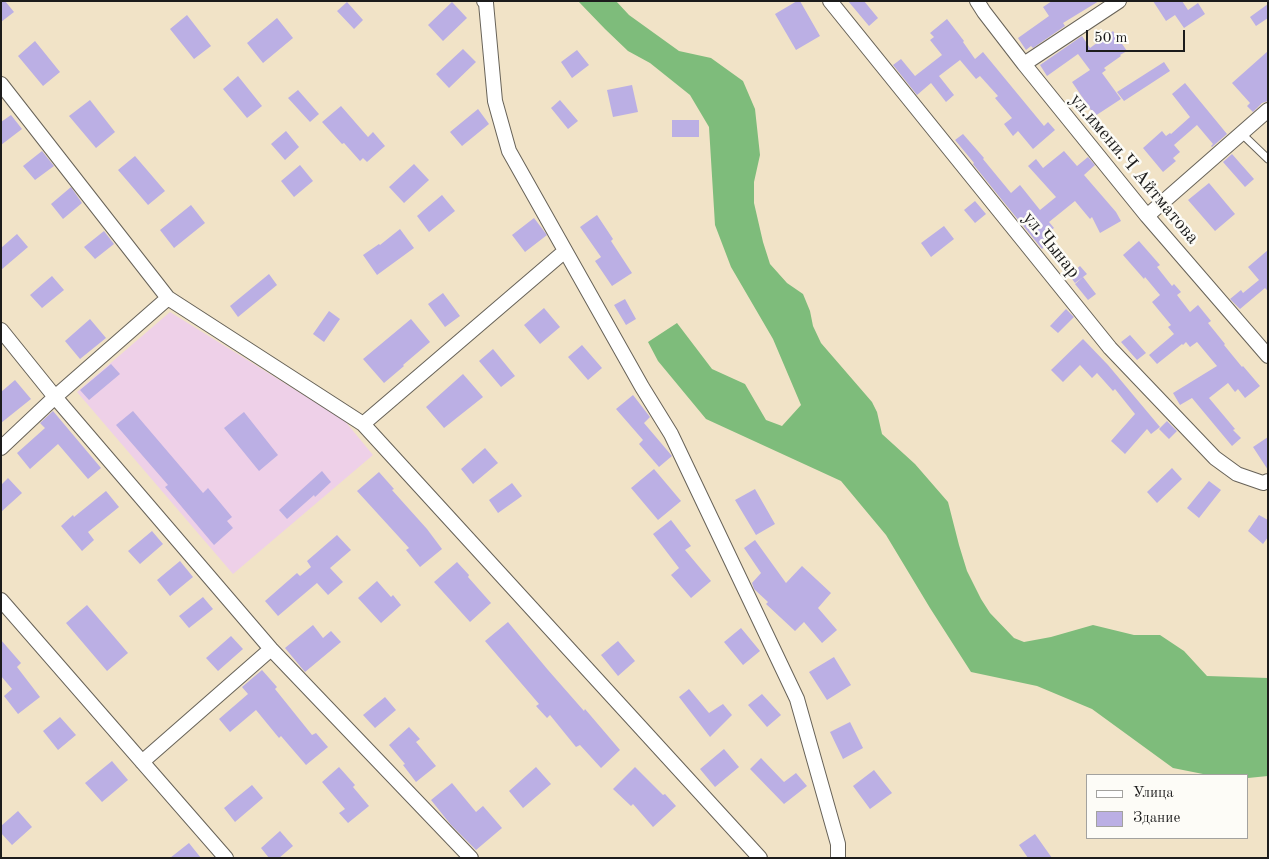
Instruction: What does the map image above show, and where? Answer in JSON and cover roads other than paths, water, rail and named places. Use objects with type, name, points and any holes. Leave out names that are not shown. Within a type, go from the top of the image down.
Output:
[{"type":"street","points":[[484,1],[486,3],[496,101],[509,151],[642,388],[671,434],[797,699],[838,844],[838,858]]},
{"type":"street","name":"ул.Чынар","points":[[830,1],[1110,348],[1215,458],[1237,474],[1263,483],[1268,481]]},
{"type":"street","name":"ул.имени.Ч Айтматова","points":[[977,1],[1024,64],[1147,216],[1268,356]]},
{"type":"street","points":[[1024,64],[1119,1]]},
{"type":"street","points":[[1,84],[168,298],[363,424],[760,858]]},
{"type":"street","points":[[1147,216],[1268,110]]},
{"type":"street","points":[[363,424],[565,251]]},
{"type":"street","points":[[1,448],[55,397],[168,298]]},
{"type":"street","points":[[1,330],[55,397],[271,649],[471,858]]},
{"type":"street","points":[[1,600],[226,858]]},
{"type":"street","points":[[142,762],[271,649]]},
{"type":"lane","points":[[1242,134],[1268,159]]}]
